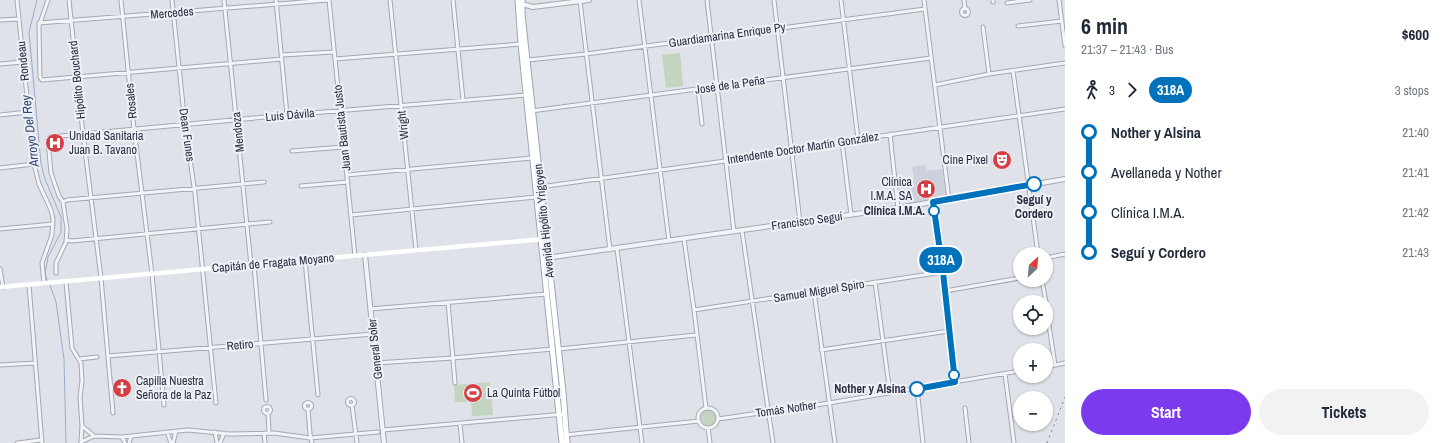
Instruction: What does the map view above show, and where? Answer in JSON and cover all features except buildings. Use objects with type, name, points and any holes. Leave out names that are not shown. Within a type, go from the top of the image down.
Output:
[{"type":"main road","name":"Avenida Hipólito Yrigoyen","points":[[519,1],[521,44],[529,95]]},
{"type":"main road","name":"Avenida Hipólito Yrigoyen","points":[[519,1],[528,60],[532,158],[536,197],[544,240]]},
{"type":"main road","name":"Avenida Hipólito Yrigoyen","points":[[530,112],[540,187],[564,435],[567,443]]},
{"type":"main road","name":"Capitán de Fragata Moyano","points":[[1,287],[544,240]]},
{"type":"main road","name":"Avenida Hipólito Yrigoyen","points":[[546,258],[548,294],[556,349]]},
{"type":"main road","name":"Avenida Hipólito Yrigoyen","points":[[562,443],[564,435]]},
{"type":"street","name":"Rondeau","points":[[17,0],[34,164],[42,191],[51,210],[53,224],[52,235],[42,263],[44,284]]},
{"type":"street","points":[[48,0],[39,23],[40,79],[42,80],[282,59]]},
{"type":"street","name":"Hipólito Bouchard","points":[[69,0],[83,134],[101,278],[113,413]]},
{"type":"street","name":"Rosales","points":[[121,0],[134,129],[152,274],[164,405]]},
{"type":"street","name":"Dean Funes","points":[[172,0],[185,124],[195,188],[216,403]]},
{"type":"street","name":"Mendoza","points":[[224,0],[266,400]]},
{"type":"street","points":[[276,0],[287,115]]},
{"type":"street","name":"Mercedes","points":[[39,23],[122,18],[328,0]]},
{"type":"street","name":"Juan Bautista Justo","points":[[328,0],[355,256]]},
{"type":"street","name":"Wright","points":[[390,0],[416,250]]},
{"type":"street","points":[[453,0],[463,100]]},
{"type":"street","points":[[519,1],[533,7],[589,0]]},
{"type":"street","points":[[639,0],[669,241]]},
{"type":"street","points":[[707,0],[734,232]]},
{"type":"street","points":[[774,0],[800,222]]},
{"type":"street","points":[[841,0],[858,139]]},
{"type":"street","points":[[924,0],[949,200]]},
{"type":"street","points":[[964,0],[965,9]]},
{"type":"street","points":[[1007,3],[1030,0]]},
{"type":"street","points":[[1059,0],[1065,46]]},
{"type":"street","points":[[582,1],[586,54],[610,250]]},
{"type":"street","name":"Guardiamarina Enrique Py","points":[[528,60],[586,54],[925,9]]},
{"type":"street","points":[[0,20],[19,19]]},
{"type":"street","points":[[1018,26],[1062,21]]},
{"type":"street","points":[[983,27],[989,74]]},
{"type":"street","points":[[335,59],[521,44]]},
{"type":"street","points":[[282,55],[334,52]]},
{"type":"street","name":"José de la Peña","points":[[530,112],[932,58]]},
{"type":"street","points":[[0,64],[23,62]]},
{"type":"street","points":[[935,85],[989,74],[1065,63]]},
{"type":"street","points":[[1013,71],[1037,247]]},
{"type":"street","points":[[698,89],[702,124]]},
{"type":"street","name":"Luis Dávila","points":[[64,202],[59,196],[51,173],[48,141],[50,137],[401,105],[529,95]]},
{"type":"street","name":"Intendente Doctor Martín González","points":[[540,187],[725,161],[890,134],[1065,109]]},
{"type":"street","points":[[0,115],[28,112]]},
{"type":"street","points":[[890,134],[898,208]]},
{"type":"street","points":[[842,142],[851,215]]},
{"type":"street","points":[[292,152],[344,147]]},
{"type":"street","points":[[347,175],[532,158]]},
{"type":"street","points":[[0,168],[34,164]]},
{"type":"street","name":"Francisco Seguí","points":[[546,258],[898,208],[1065,179]]},
{"type":"street","points":[[56,273],[56,263],[66,240],[67,229],[64,202],[142,192],[264,182]]},
{"type":"street","points":[[301,186],[348,182]]},
{"type":"street","points":[[351,215],[536,197]]},
{"type":"street","points":[[933,202],[943,272],[955,382]]},
{"type":"street","points":[[66,240],[96,239],[270,222]]},
{"type":"street","points":[[0,229],[53,224]]},
{"type":"street","points":[[742,230],[773,443]]},
{"type":"street","points":[[684,239],[706,408]]},
{"type":"street","points":[[617,248],[642,443]]},
{"type":"street","points":[[1053,257],[1065,254]]},
{"type":"street","name":"General Soler","points":[[365,255],[376,363],[380,431],[384,443]]},
{"type":"street","points":[[305,260],[318,396]]},
{"type":"street","points":[[0,269],[1,287]]},
{"type":"street","name":"Samuel Miguel Spiro","points":[[694,310],[943,272]]},
{"type":"street","points":[[945,291],[1013,279]]},
{"type":"street","points":[[66,282],[72,348],[81,363],[81,442],[94,436],[122,437],[197,430],[224,434],[269,432],[310,438],[562,414]]},
{"type":"street","points":[[875,282],[890,393]]},
{"type":"street","points":[[17,443],[41,442],[29,285]]},
{"type":"street","points":[[814,292],[835,443]]},
{"type":"street","points":[[370,309],[548,294]]},
{"type":"street","points":[[448,302],[456,383]]},
{"type":"street","points":[[822,350],[949,331]]},
{"type":"street","name":"Retiro","points":[[108,356],[373,334]]},
{"type":"street","points":[[376,363],[556,349],[696,335]]},
{"type":"street","points":[[1050,335],[1055,365],[1065,363]]},
{"type":"street","points":[[79,359],[97,357]]},
{"type":"street","points":[[0,365],[35,363]]},
{"type":"street","name":"Tomás Nother","points":[[718,418],[829,403],[1013,372]]},
{"type":"street","points":[[1005,374],[1014,443]]},
{"type":"street","points":[[917,389],[923,443]]},
{"type":"street","points":[[352,405],[357,443]]},
{"type":"street","points":[[706,408],[713,409],[717,413],[718,418],[714,426],[708,428],[702,426],[699,421],[700,412],[706,408]]},
{"type":"street","points":[[965,408],[969,443]]},
{"type":"street","points":[[308,409],[310,438],[312,443]]},
{"type":"street","points":[[268,413],[269,432]]},
{"type":"street","points":[[564,435],[699,421]]},
{"type":"street","points":[[460,424],[462,443]]},
{"type":"street","points":[[82,426],[94,436]]},
{"type":"street","points":[[708,428],[710,443]]},
{"type":"street","points":[[172,443],[176,431]]},
{"type":"street","points":[[168,432],[172,443]]},
{"type":"street","points":[[215,432],[218,443]]},
{"type":"street","points":[[264,433],[265,443]]},
{"type":"street","points":[[218,443],[224,434]]},
{"type":"street","points":[[129,443],[131,436]]},
{"type":"street","points":[[122,437],[125,443]]},
{"type":"shaded area","name":"Clínica I.M.A. SA","points":[[926,165],[927,171],[942,169],[946,197],[909,203],[905,181],[914,180],[912,167]]},
{"type":"green space","points":[[680,53],[683,86],[666,88],[662,55]]},
{"type":"green space","name":"La Quinta Fútbol","points":[[490,382],[493,415],[472,416],[471,402],[455,402],[454,385]]},
{"type":"green space","points":[[709,410],[715,412],[717,418],[715,424],[709,426],[703,424],[701,418],[703,412]]},
{"type":"waterway","name":"Arroyo Del Rey","points":[[37,0],[29,32],[41,164],[45,179],[61,217],[61,232],[48,257],[45,274],[48,282]]},
{"type":"waterway","name":"Arroyo Del Rey","points":[[50,285],[56,302],[64,359],[66,443]]},
{"type":"railway","points":[[1047,443],[1065,397]]},
{"type":"bus line","name":"318A","points":[[917,389],[955,382],[943,272],[933,202],[1034,184]]},
{"type":"place","name":"Unidad Sanitaria Juan B. Tavano","points":[[55,143]]},
{"type":"place","name":"Cine Pixel","points":[[1002,160]]},
{"type":"place","name":"Seguí y Cordero","points":[[1034,184]]},
{"type":"place","name":"Clínica I.M.A. SA","points":[[926,189]]},
{"type":"place","name":"Clínica I.M.A.","points":[[934,211]]},
{"type":"place","name":"Capilla Nuestra Señora de la Paz","points":[[122,388]]},
{"type":"place","name":"Nother y Alsina","points":[[917,389]]},
{"type":"place","name":"La Quinta Fútbol","points":[[473,393]]}]
